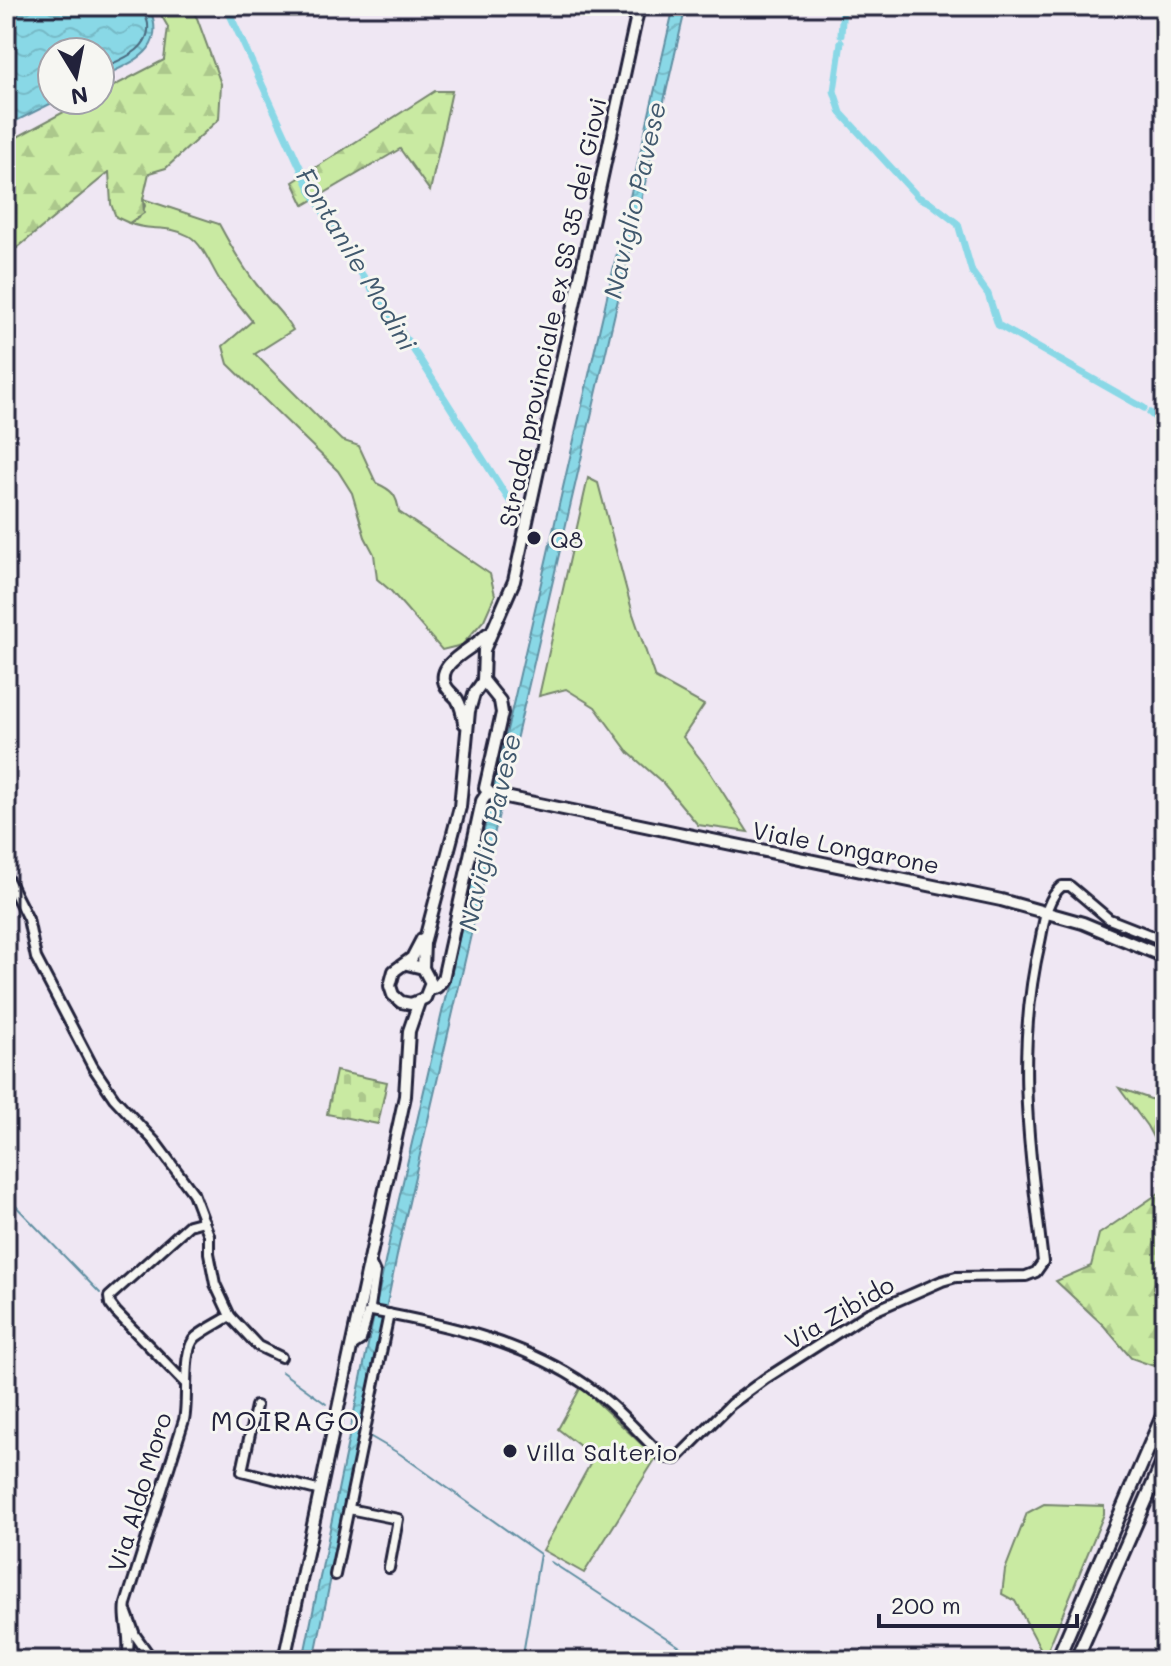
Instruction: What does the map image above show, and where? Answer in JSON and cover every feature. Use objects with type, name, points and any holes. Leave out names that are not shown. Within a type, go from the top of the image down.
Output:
[{"type":"highway","points":[[1057,1660],[1165,1410]]},
{"type":"highway","points":[[1076,1660],[1165,1457]]},
{"type":"main road","name":"Strada provinciale ex SS 35 dei Giovi","points":[[430,989],[430,977],[423,968],[428,926],[460,807],[469,711],[483,675],[483,653],[514,581],[639,6]]},
{"type":"main road","name":"Strada provinciale ex SS 35 dei Giovi","points":[[467,738],[461,709],[445,684],[443,674],[447,664],[474,646],[496,623]]},
{"type":"main road","points":[[284,1660],[405,1096],[409,1031],[419,1002],[443,979],[482,801],[491,794],[485,788],[502,709],[500,701],[472,658],[454,658]]},
{"type":"main road","points":[[450,691],[462,696],[476,692]]},
{"type":"main road","name":"Viale Longarone","points":[[491,794],[902,878],[1046,912],[1118,936],[1165,957]]},
{"type":"main road","name":"Strada provinciale ex SS 35 dei Giovi","points":[[401,1002],[391,991],[390,981],[394,971],[412,958],[428,926]]},
{"type":"main road","points":[[407,964],[423,968]]},
{"type":"main road","points":[[409,1031],[401,1002],[419,1002]]},
{"type":"street","points":[[6,876],[28,919],[36,958],[93,1067],[114,1098],[155,1142],[193,1193],[209,1235],[211,1270],[230,1316],[258,1346],[281,1357]]},
{"type":"street","points":[[1046,912],[1055,891],[1062,886],[1070,886],[1109,919],[1165,941]]},
{"type":"street","name":"Via Zibido","points":[[372,1311],[483,1335],[551,1365],[602,1397],[663,1457],[672,1460],[682,1455],[731,1404],[765,1379],[876,1310],[956,1277],[1026,1276],[1036,1272],[1043,1262],[1026,1117],[1025,1051],[1029,1001],[1046,912]]},
{"type":"street","points":[[186,1384],[116,1312],[109,1297],[190,1224],[204,1221]]},
{"type":"street","points":[[352,1346],[361,1340],[368,1313],[372,1311],[375,1273],[370,1262]]},
{"type":"street","points":[[335,1575],[389,1314]]},
{"type":"street","name":"Via Aldo Moro","points":[[126,1658],[129,1646],[124,1622],[126,1604],[184,1420],[190,1345],[195,1338],[230,1316]]},
{"type":"street","points":[[256,1406],[242,1471],[321,1491]]},
{"type":"street","points":[[349,1509],[398,1519],[389,1568]]},
{"type":"street","name":"Via Aldo Moro","points":[[126,1604],[132,1628],[151,1657]]},
{"type":"street","points":[[126,1658],[136,1650],[151,1657]]},
{"type":"green space","points":[[156,6],[189,6],[197,18],[221,84],[219,119],[166,168],[149,173],[143,199],[144,213],[129,223],[116,217],[111,204],[109,172],[17,248],[6,235],[6,143],[56,116],[116,116],[116,85],[164,60],[168,27]]},
{"type":"green space","points":[[435,91],[452,91],[430,191],[400,149],[304,205],[293,182]]},
{"type":"green space","points":[[143,199],[219,224],[252,278],[293,330],[255,354],[341,440],[359,446],[376,483],[393,494],[399,512],[490,574],[495,595],[484,620],[462,645],[442,650],[377,579],[374,554],[365,537],[352,493],[338,471],[228,364],[223,346],[252,321],[189,236],[174,230],[129,223],[139,218],[145,206]]},
{"type":"green space","points":[[588,478],[598,483],[633,614],[655,678],[704,705],[683,737],[706,766],[748,832],[698,825],[663,783],[629,753],[595,707],[566,689],[539,696]]},
{"type":"green space","points":[[336,1071],[387,1082],[378,1124],[327,1114]]},
{"type":"green space","points":[[1119,1088],[1165,1104],[1165,1160],[1147,1126]]},
{"type":"green space","points":[[1165,1189],[1165,1370],[1131,1358],[1104,1326],[1056,1281],[1091,1266],[1099,1234]]},
{"type":"green space","points":[[581,1387],[656,1458],[584,1573],[543,1550],[594,1457],[558,1429]]},
{"type":"green space","points":[[1044,1504],[1104,1506],[1104,1514],[1045,1657],[1015,1601],[1002,1594],[1005,1570],[1027,1513]]},
{"type":"water","points":[[6,6],[149,6],[154,22],[151,44],[136,59],[116,70],[116,36],[36,36],[36,111],[6,126]]},
{"type":"water","name":"Naviglio Pavese","points":[[674,6],[686,6],[400,1241],[314,1660],[303,1660],[390,1238]]},
{"type":"waterway","name":"Fontanile Modini","points":[[226,6],[311,191],[348,254],[421,361],[509,500]]},
{"type":"waterway","points":[[841,35],[843,6]]},
{"type":"waterway","points":[[841,42],[834,91],[841,113],[918,197],[958,224],[972,272],[988,294],[998,325],[1144,408]]},
{"type":"waterway","points":[[1150,413],[1165,426]]},
{"type":"waterway","points":[[6,1196],[100,1293]]},
{"type":"waterway","points":[[282,1372],[326,1404]]},
{"type":"waterway","points":[[371,1437],[400,1454],[540,1554],[522,1660]]},
{"type":"waterway","points":[[551,1562],[700,1660]]},
{"type":"place","name":"Q8","points":[[534,538]]},
{"type":"place","name":"Villa Salterio","points":[[510,1451]]},
{"type":"district","name":"MOIRAGO","points":[[286,1420]]}]
